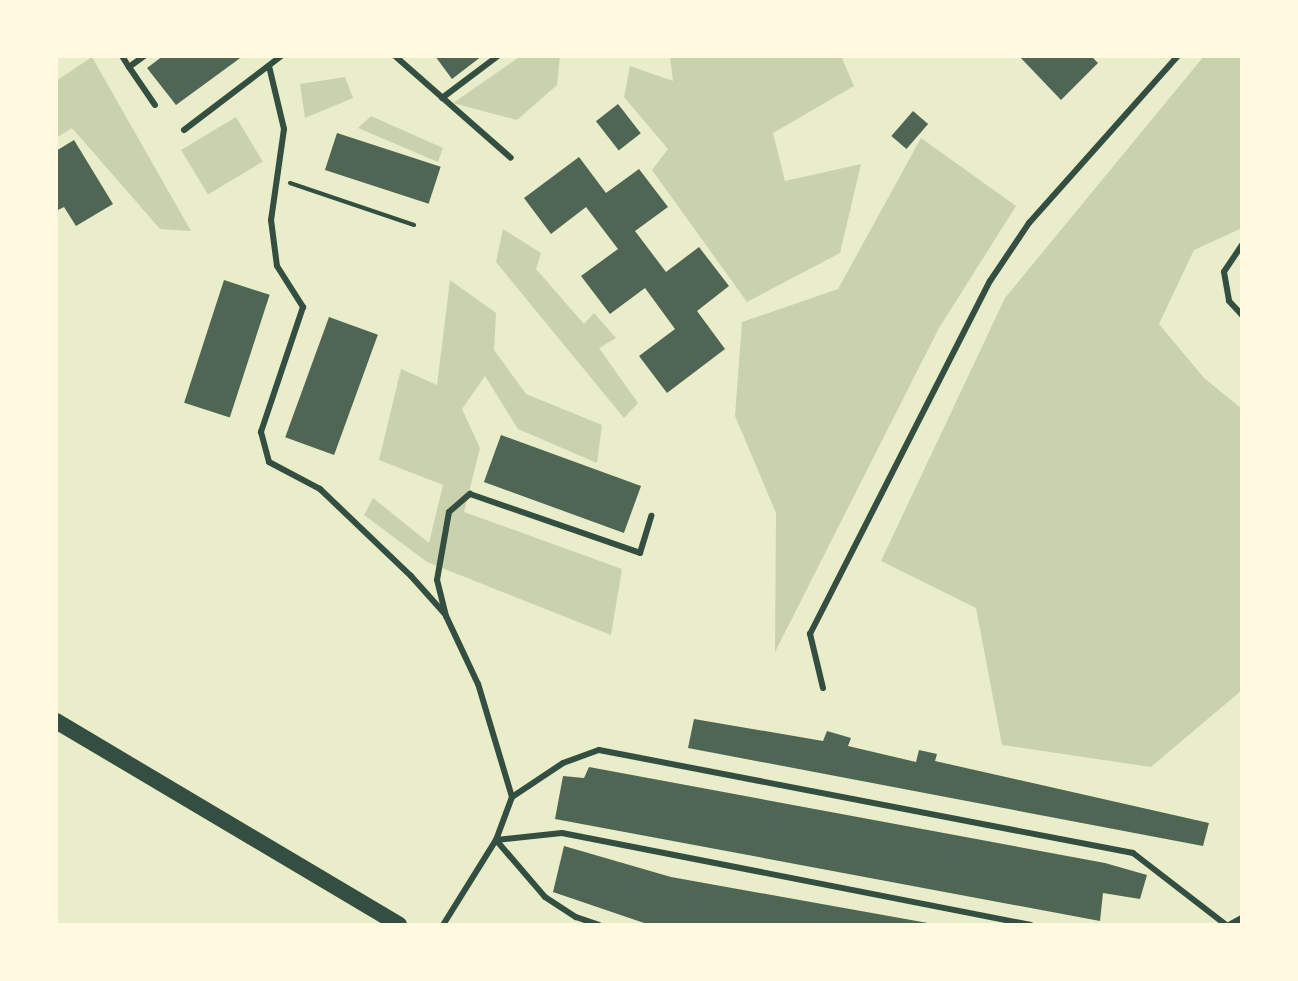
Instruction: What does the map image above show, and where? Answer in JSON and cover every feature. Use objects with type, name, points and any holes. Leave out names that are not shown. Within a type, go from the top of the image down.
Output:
[{"type":"main road","points":[[56,721],[399,925]]},
{"type":"street","points":[[1228,925],[1242,919]]},
{"type":"lane","points":[[122,56],[155,105]]},
{"type":"lane","points":[[129,67],[144,56]]},
{"type":"lane","points":[[184,130],[281,56]]},
{"type":"lane","points":[[395,56],[511,158]]},
{"type":"lane","points":[[442,98],[498,56]]},
{"type":"lane","points":[[823,688],[810,634],[990,281],[1029,223],[1178,56]]},
{"type":"lane","points":[[269,66],[284,129],[271,220],[277,266],[303,307],[261,432],[269,462],[320,489],[411,576],[446,616]]},
{"type":"lane","points":[[1242,245],[1224,272],[1229,301],[1242,315]]},
{"type":"lane","points":[[512,797],[478,684],[446,616],[437,580],[449,512],[470,494],[640,553],[651,516]]},
{"type":"lane","points":[[443,925],[496,840],[512,797],[563,763],[599,750],[1133,853],[1228,925]]},
{"type":"lane","points":[[496,840],[562,833],[1031,925]]},
{"type":"lane","points":[[496,840],[545,897],[576,917],[599,925]]},
{"type":"path","points":[[277,179],[414,225]]},
{"type":"green space","points":[[521,56],[560,56],[557,85],[517,120],[453,103]]},
{"type":"green space","points":[[670,56],[841,56],[854,86],[773,133],[785,181],[861,164],[840,253],[747,302],[652,170],[668,149],[624,97],[630,66],[673,81]]},
{"type":"green space","points":[[1204,56],[1242,56],[1240,229],[1194,250],[1159,324],[1204,378],[1242,409],[1242,690],[1151,767],[1002,745],[976,608],[881,561],[1005,298]]},
{"type":"green space","points":[[92,57],[191,231],[160,229],[72,128],[56,138],[56,81]]},
{"type":"green space","points":[[345,77],[353,98],[305,118],[300,84]]},
{"type":"green space","points":[[371,116],[443,148],[438,162],[358,128]]},
{"type":"green space","points":[[236,117],[263,162],[208,195],[181,150]]},
{"type":"green space","points":[[921,138],[1016,206],[939,328],[775,652],[776,513],[735,416],[742,322],[838,289]]},
{"type":"green space","points":[[503,229],[541,253],[536,269],[584,324],[594,313],[616,338],[599,348],[638,403],[624,418],[496,262]]},
{"type":"green space","points":[[450,280],[496,313],[494,350],[526,394],[602,425],[597,463],[518,429],[485,376],[462,409],[480,448],[464,512],[622,569],[611,635],[427,562],[364,515],[373,498],[429,543],[443,485],[379,460],[401,369],[437,385]]},
{"type":"building","points":[[163,56],[243,56],[176,105],[147,68]]},
{"type":"building","points":[[435,56],[482,56],[452,79]]},
{"type":"building","points":[[1019,56],[1091,56],[1098,63],[1061,100]]},
{"type":"building","points":[[618,104],[641,133],[619,150],[596,121]]},
{"type":"building","points":[[913,111],[928,124],[906,149],[891,136]]},
{"type":"building","points":[[337,133],[441,167],[429,204],[325,170]]},
{"type":"building","points":[[74,140],[113,204],[76,226],[64,207],[56,211],[56,151]]},
{"type":"building","points":[[579,157],[606,193],[639,169],[668,207],[635,231],[666,272],[699,247],[729,286],[697,311],[725,349],[667,393],[639,356],[675,329],[645,288],[610,314],[581,276],[618,249],[586,207],[551,234],[524,198]]},
{"type":"building","points":[[224,280],[270,295],[230,418],[184,403]]},
{"type":"building","points":[[329,317],[378,335],[334,455],[285,437]]},
{"type":"building","points":[[501,435],[641,486],[624,533],[484,482]]},
{"type":"building","points":[[694,719],[823,741],[827,731],[851,738],[848,746],[916,762],[919,750],[937,754],[935,761],[1209,823],[1203,846],[688,748]]},
{"type":"building","points":[[589,767],[1105,863],[1147,875],[1140,899],[1103,893],[1100,921],[555,819],[563,776],[584,778]]},
{"type":"building","points":[[564,846],[671,877],[939,925],[650,925],[553,892]]}]
